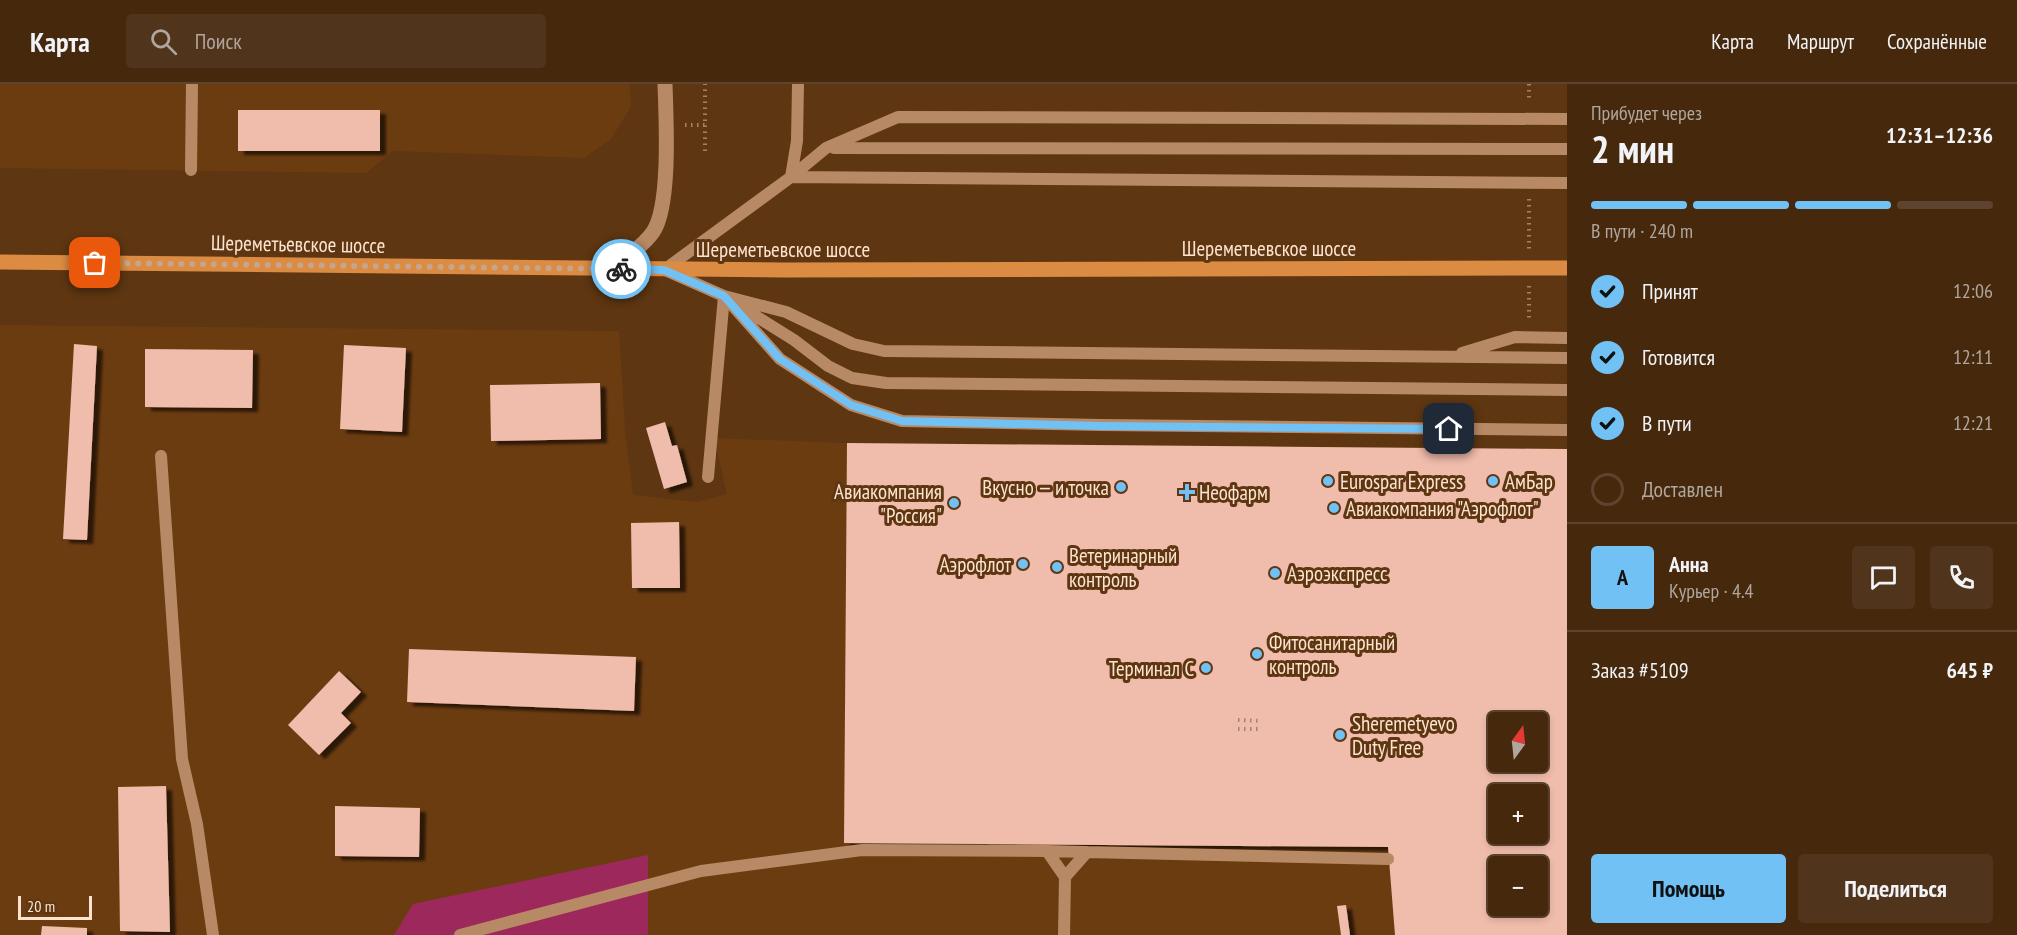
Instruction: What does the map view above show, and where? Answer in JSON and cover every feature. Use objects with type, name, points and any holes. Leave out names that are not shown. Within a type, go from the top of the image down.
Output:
[{"type":"main road","name":"Шереметьевское шоссе","points":[[0,262],[664,270],[1567,268]]},
{"type":"street","points":[[605,269],[629,255],[653,232],[658,219],[665,188],[665,84]]},
{"type":"lane","points":[[191,170],[192,84]]},
{"type":"lane","points":[[791,177],[797,141],[798,84]]},
{"type":"lane","points":[[664,270],[791,177],[826,147],[898,117],[1567,118]]},
{"type":"lane","points":[[826,147],[1567,149]]},
{"type":"lane","points":[[791,177],[1567,183]]},
{"type":"lane","points":[[664,270],[724,296],[794,340],[828,366],[852,378],[886,383],[1567,390]]},
{"type":"lane","points":[[724,296],[786,312],[853,344],[884,351],[1567,358]]},
{"type":"lane","points":[[724,296],[780,359],[851,405],[902,421],[1101,426],[1567,430]]},
{"type":"lane","points":[[708,477],[724,296]]},
{"type":"lane","points":[[1449,357],[1515,337],[1567,338]]},
{"type":"lane","points":[[161,456],[182,759],[196,824],[213,935]]},
{"type":"lane","points":[[460,935],[701,871],[862,850],[1047,851],[1388,859]]},
{"type":"lane","points":[[1047,851],[1065,877],[1064,935]]},
{"type":"lane","points":[[1065,877],[1087,852]]},
{"type":"path","points":[[705,84],[705,151]]},
{"type":"path","points":[[684,125],[705,125]]},
{"type":"path","points":[[1238,720],[1261,721]]},
{"type":"path","points":[[1238,729],[1261,729]]},
{"type":"shaded area","points":[[0,84],[630,84],[631,107],[611,139],[584,158],[393,151],[366,173],[0,168]]},
{"type":"shaded area","points":[[0,325],[619,331],[625,430],[633,495],[697,502],[727,494],[714,438],[847,443],[1567,449],[1567,935],[0,935]]},
{"type":"shaded area","points":[[648,855],[648,935],[394,935],[413,904]]},
{"type":"building","points":[[238,110],[380,110],[380,151],[238,151]]},
{"type":"building","points":[[74,344],[97,346],[87,540],[63,539]]},
{"type":"building","points":[[344,345],[406,348],[402,432],[340,429]]},
{"type":"building","points":[[145,349],[253,350],[252,408],[145,407]]},
{"type":"building","points":[[600,383],[601,439],[491,441],[490,385]]},
{"type":"building","points":[[665,422],[672,446],[677,445],[687,482],[664,489],[646,428]]},
{"type":"building","name":"Терминал C","points":[[847,443],[1567,449],[1567,935],[1395,935],[1388,847],[844,843]]},
{"type":"building","points":[[679,522],[680,588],[632,588],[631,523]]},
{"type":"building","points":[[409,649],[636,657],[634,711],[407,702]]},
{"type":"building","points":[[339,671],[361,692],[341,713],[351,723],[319,755],[288,725]]},
{"type":"building","points":[[166,786],[170,932],[120,931],[118,787]]},
{"type":"building","points":[[335,806],[420,808],[419,857],[335,856]]},
{"type":"building","points":[[1346,905],[1350,935],[1341,935],[1337,906]]},
{"type":"building","points":[[42,926],[87,928],[87,935],[41,935]]},
{"type":"way so far","points":[[95,263],[621,269]]},
{"type":"place","name":"Eurospar Express","points":[[1328,481]]},
{"type":"place","name":"АмБар","points":[[1493,481]]},
{"type":"place","name":"Вкусно — и точка","points":[[1121,487]]},
{"type":"place","name":"Неофарм","points":[[1187,492]]},
{"type":"place","name":"Авиакомпания \"Россия\"","points":[[954,503]]},
{"type":"place","name":"Авиакомпания \"Аэрофлот\"","points":[[1334,508]]},
{"type":"place","name":"Аэрофлот","points":[[1023,564]]},
{"type":"place","name":"Ветеринарный контроль","points":[[1057,567]]},
{"type":"place","name":"Аэроэкспресс","points":[[1275,573]]},
{"type":"place","name":"Фитосанитарный контроль","points":[[1257,654]]},
{"type":"place","name":"Терминал C","points":[[1206,668]]},
{"type":"place","name":"Sheremetyevo Duty Free","points":[[1340,735]]},
{"type":"route","points":[[621,269],[664,270],[724,296],[780,359],[851,405],[902,421],[1101,426],[1449,429]]}]
